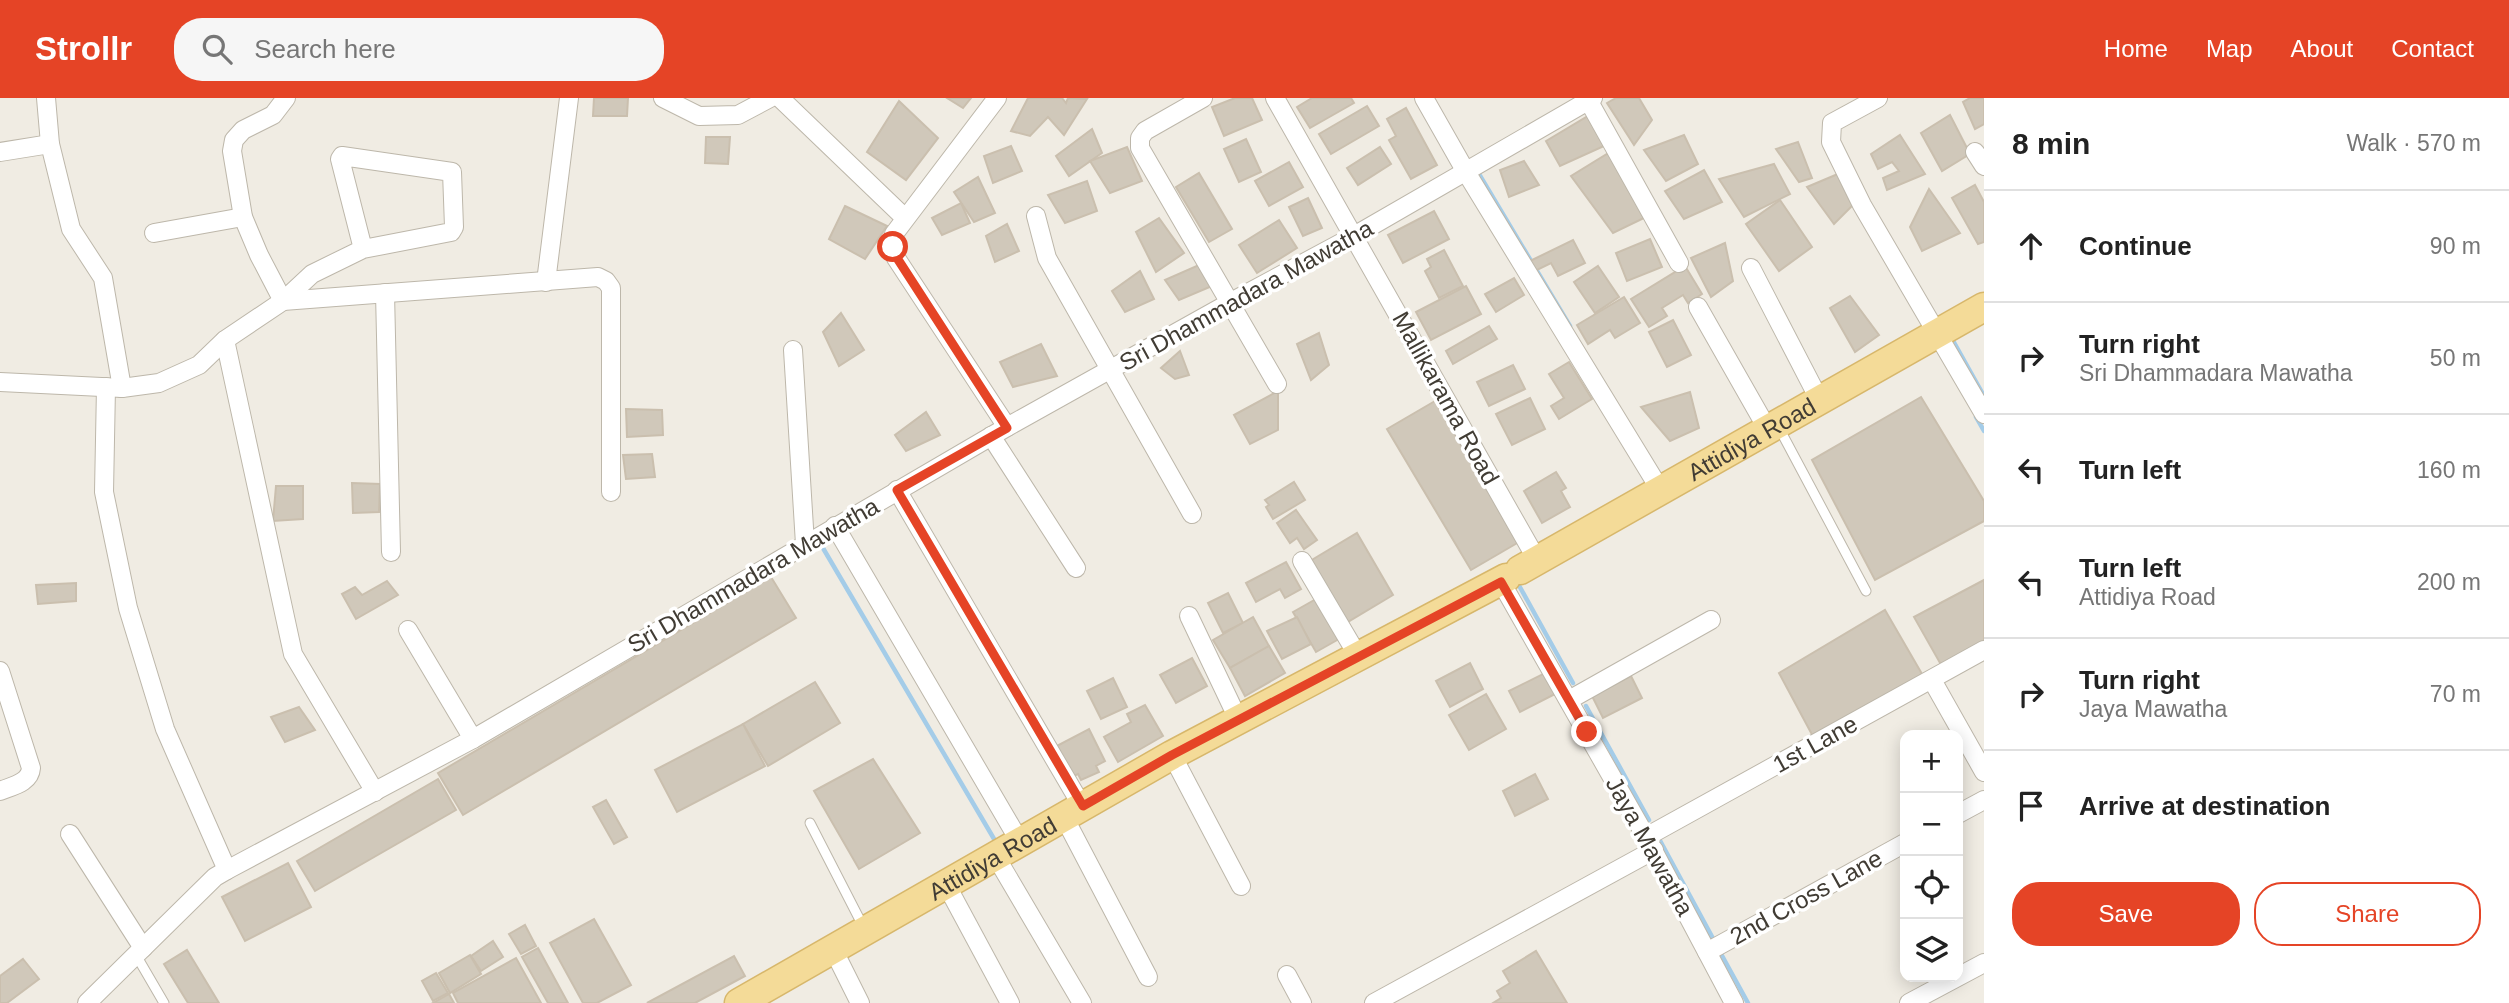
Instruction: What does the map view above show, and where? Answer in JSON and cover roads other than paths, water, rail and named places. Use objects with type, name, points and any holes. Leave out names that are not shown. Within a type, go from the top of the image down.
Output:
[{"type":"main road","name":"Attidiya Road","points":[[739,1003],[1172,755],[1516,573],[1984,307]]},
{"type":"street","points":[[46,98],[50,144],[71,229],[103,278],[114,388],[104,492],[128,608],[165,729],[227,870]]},
{"type":"street","points":[[283,300],[258,255],[243,217],[232,151],[234,140],[243,130],[273,115],[286,98]]},
{"type":"street","points":[[546,282],[569,98]]},
{"type":"street","points":[[663,98],[699,117],[738,115],[770,98]]},
{"type":"street","points":[[780,98],[905,218]]},
{"type":"street","points":[[997,98],[905,218],[894,234],[893,247],[1076,568]]},
{"type":"street","points":[[1203,98],[1145,131],[1140,138],[1140,148],[1277,384]]},
{"type":"street","name":"Mallikarama Road","points":[[1275,98],[1354,236],[1516,573]]},
{"type":"street","points":[[1424,98],[1466,172],[1661,491]]},
{"type":"street","points":[[1878,98],[1832,123],[1831,142],[1862,205],[1984,414]]},
{"type":"street","points":[[1589,99],[1679,262]]},
{"type":"street","name":"Sri Dhammadara Mawatha","points":[[86,1003],[215,877],[473,739],[897,490],[1354,236],[1589,99]]},
{"type":"street","points":[[0,152],[50,144]]},
{"type":"street","points":[[0,382],[114,388],[159,383],[199,365],[225,340],[283,300],[312,274],[363,248],[451,232],[454,227],[452,172],[342,156],[340,159],[363,248]]},
{"type":"street","points":[[1037,216],[1046,258],[1192,514]]},
{"type":"street","points":[[154,233],[243,217]]},
{"type":"street","points":[[1751,268],[1820,401]]},
{"type":"street","points":[[283,300],[598,277],[606,281],[611,288],[611,492]]},
{"type":"street","points":[[385,293],[391,552]]},
{"type":"street","points":[[1698,307],[1773,427]]},
{"type":"street","points":[[225,340],[293,654],[374,792]]},
{"type":"street","points":[[793,350],[806,544]]},
{"type":"street","points":[[897,490],[1073,812],[1148,976]]},
{"type":"street","points":[[835,526],[1020,842]]},
{"type":"street","points":[[1302,561],[1358,656]]},
{"type":"street","name":"Jaya Mawatha","points":[[1516,573],[1569,701],[1650,844],[1734,1003]]},
{"type":"street","points":[[1189,616],[1239,721]]},
{"type":"street","points":[[1569,701],[1711,620]]},
{"type":"street","points":[[408,630],[473,739]]},
{"type":"street","name":"1st Lane","points":[[1374,1003],[1984,650]]},
{"type":"street","points":[[0,671],[31,768],[31,775],[25,781],[0,791]]},
{"type":"street","points":[[1931,680],[1984,772]]},
{"type":"street","points":[[1172,755],[1241,886]]},
{"type":"street","points":[[1963,811],[1984,800]]},
{"type":"street","points":[[70,834],[140,952]]},
{"type":"street","name":"2nd Cross Lane","points":[[1707,952],[1900,846]]},
{"type":"street","points":[[996,857],[1082,1003]]},
{"type":"street","points":[[947,886],[1010,1003]]},
{"type":"street","points":[[833,949],[860,1003]]},
{"type":"street","points":[[1909,1003],[1984,962]]},
{"type":"street","points":[[1287,975],[1301,1003]]},
{"type":"lane","points":[[1773,427],[1866,591]]},
{"type":"lane","points":[[810,823],[865,931]]},
{"type":"lane","points":[[140,952],[164,1003]]},
{"type":"waterway","points":[[1479,174],[1570,326]]},
{"type":"waterway","points":[[1951,337],[1984,396]]},
{"type":"waterway","points":[[1976,417],[1984,431]]},
{"type":"waterway","points":[[820,543],[997,844]]},
{"type":"waterway","points":[[1516,580],[1573,683]]},
{"type":"waterway","points":[[1586,706],[1649,820]]},
{"type":"waterway","points":[[1657,835],[1716,944]]},
{"type":"waterway","points":[[1720,952],[1748,1003]]}]
